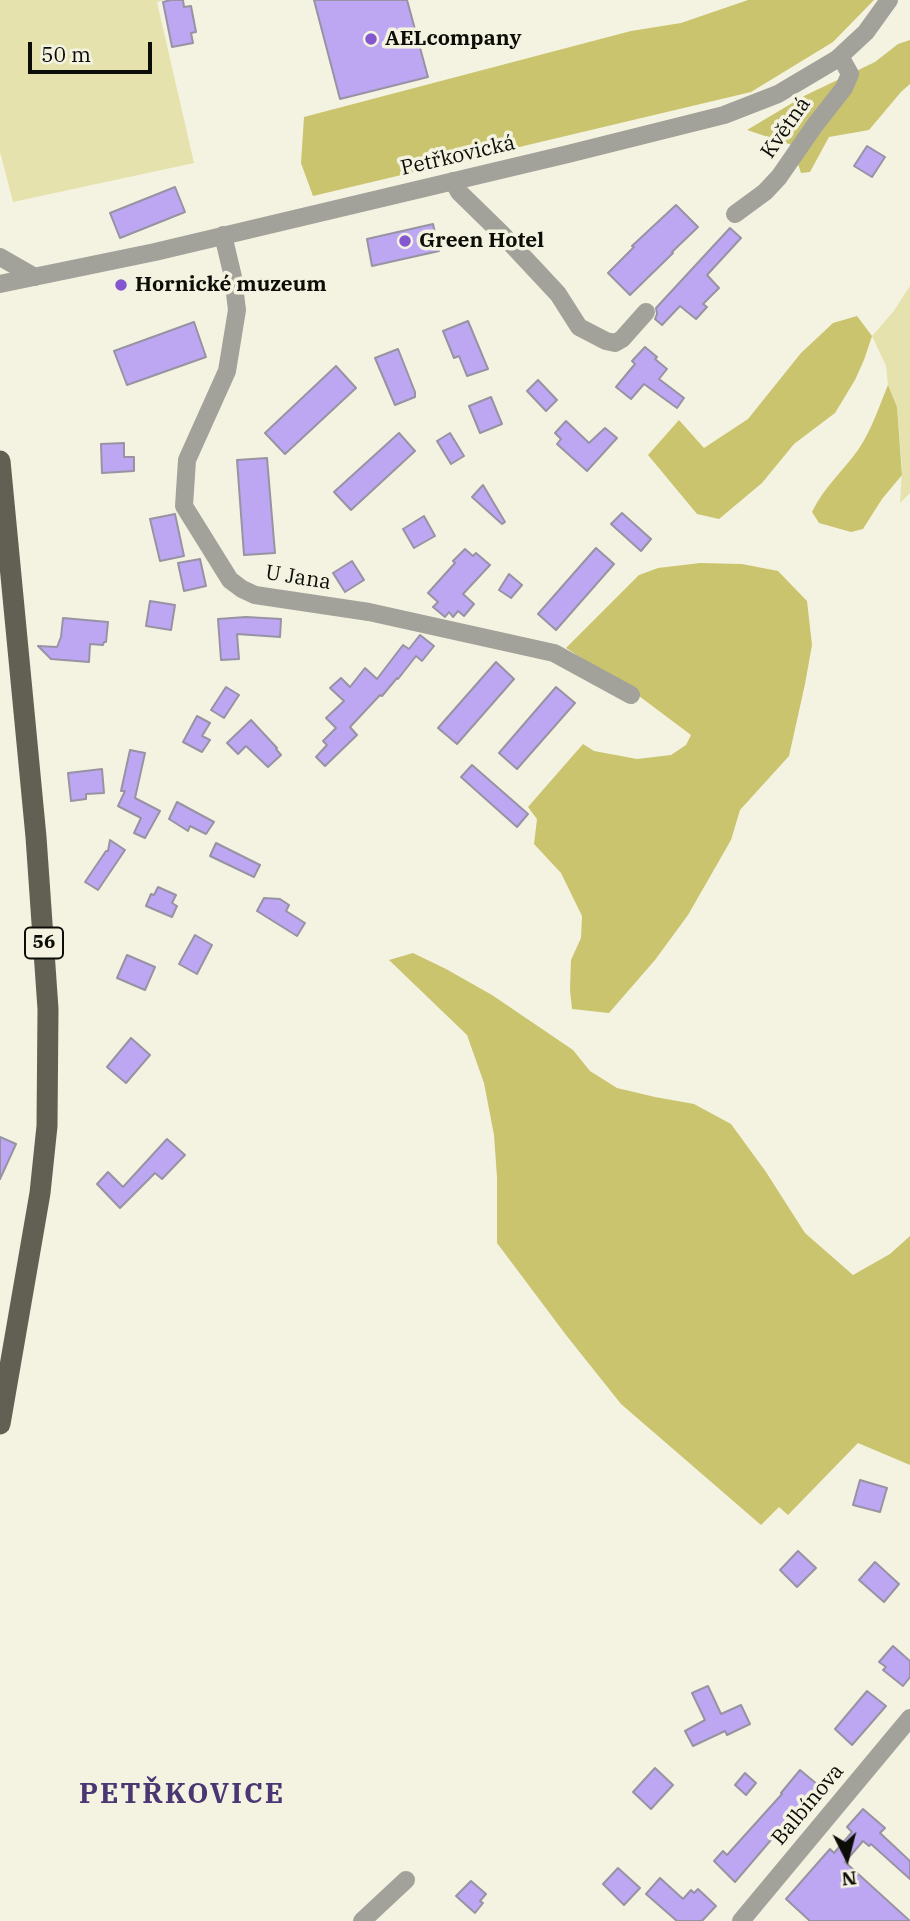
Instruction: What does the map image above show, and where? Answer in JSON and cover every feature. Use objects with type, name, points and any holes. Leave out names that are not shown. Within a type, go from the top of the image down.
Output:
[{"type":"main road","name":"56","points":[[0,461],[36,837],[48,1009],[47,1126],[40,1193],[0,1424]]},
{"type":"street","name":"Petřkovická","points":[[0,284],[128,258],[724,115],[778,94],[840,56],[866,32],[889,0]]},
{"type":"street","name":"Květná","points":[[736,214],[775,183],[847,83],[850,74],[840,56]]},
{"type":"street","points":[[453,181],[459,192],[558,294],[579,327],[615,343],[622,339],[646,312]]},
{"type":"street","name":"U Jana","points":[[223,235],[233,277],[236,310],[227,371],[187,460],[184,506],[230,580],[255,595],[369,612],[554,653],[631,695]]},
{"type":"street","points":[[0,257],[35,277]]},
{"type":"street","name":"Balbínova","points":[[741,1921],[910,1718]]},
{"type":"street","points":[[362,1921],[406,1880]]},
{"type":"shaded area","points":[[0,0],[164,0],[157,2],[194,163],[13,202],[0,152]]},
{"type":"shaded area","points":[[748,0],[874,0],[833,42],[751,92],[313,196],[301,163],[304,117],[631,31],[681,23]]},
{"type":"shaded area","points":[[910,40],[910,84],[869,130],[829,137],[810,172],[801,173],[792,145],[747,130],[804,96],[875,62],[898,44]]},
{"type":"shaded area","points":[[910,286],[910,493],[900,503],[902,468],[897,407],[888,385],[886,366],[872,336],[893,312]]},
{"type":"shaded area","points":[[857,316],[872,336],[855,380],[835,413],[794,444],[762,483],[719,519],[697,514],[648,455],[679,420],[704,448],[748,419],[801,353],[833,323]]},
{"type":"shaded area","points":[[888,385],[897,407],[902,475],[882,499],[863,529],[851,532],[819,523],[812,512],[863,443]]},
{"type":"shaded area","points":[[700,563],[742,564],[778,571],[807,601],[812,645],[789,756],[740,810],[731,840],[688,915],[655,960],[609,1013],[572,1009],[571,960],[581,938],[582,916],[561,873],[534,844],[537,819],[528,807],[583,744],[594,751],[637,759],[671,755],[686,745],[691,735],[631,690],[566,648],[639,575],[658,568]]},
{"type":"shaded area","points":[[413,953],[492,995],[573,1050],[590,1071],[617,1088],[694,1104],[731,1124],[805,1233],[853,1275],[890,1254],[910,1236],[910,1465],[858,1443],[788,1515],[779,1507],[761,1525],[621,1404],[497,1243],[494,1135],[484,1083],[467,1035],[389,960]]},
{"type":"building","points":[[183,0],[184,7],[191,6],[196,32],[191,33],[193,43],[172,47],[163,2]]},
{"type":"building","name":"AELcompany","points":[[314,0],[407,0],[428,77],[340,99]]},
{"type":"building","points":[[867,146],[885,157],[872,177],[854,166]]},
{"type":"building","points":[[175,187],[185,212],[120,238],[110,213]]},
{"type":"building","points":[[676,205],[698,227],[630,295],[608,273],[634,247],[632,246]]},
{"type":"building","points":[[433,224],[439,251],[372,266],[367,239]]},
{"type":"building","points":[[730,228],[741,238],[707,275],[719,288],[703,304],[707,307],[696,319],[680,306],[662,325],[655,319],[656,308]]},
{"type":"building","points":[[468,321],[488,369],[467,376],[459,356],[454,358],[443,331]]},
{"type":"building","points":[[194,322],[206,357],[127,385],[114,351]]},
{"type":"building","points":[[645,347],[667,369],[659,379],[684,398],[677,408],[644,384],[631,399],[616,387],[635,364],[632,361]]},
{"type":"building","points":[[398,349],[415,397],[395,405],[375,358]]},
{"type":"building","points":[[336,366],[356,388],[285,454],[265,433]]},
{"type":"building","points":[[538,380],[557,400],[546,411],[527,391]]},
{"type":"building","points":[[491,397],[502,424],[480,433],[469,406]]},
{"type":"building","points":[[566,421],[589,443],[605,428],[617,438],[587,471],[557,444],[561,439],[555,433]]},
{"type":"building","points":[[399,433],[415,451],[351,510],[334,492]]},
{"type":"building","points":[[450,433],[464,456],[451,464],[437,441]]},
{"type":"building","points":[[124,443],[124,457],[134,457],[134,471],[102,473],[101,444]]},
{"type":"building","points":[[267,458],[275,553],[244,555],[237,460]]},
{"type":"building","points":[[483,485],[505,522],[502,524],[472,497]]},
{"type":"building","points":[[622,513],[651,539],[641,551],[611,524]]},
{"type":"building","points":[[175,514],[184,556],[160,561],[150,519]]},
{"type":"building","points":[[424,516],[435,536],[414,548],[403,529]]},
{"type":"building","points":[[596,548],[614,564],[556,630],[538,614]]},
{"type":"building","points":[[465,549],[473,556],[476,553],[490,565],[463,594],[474,604],[464,616],[458,611],[453,617],[449,612],[445,617],[433,607],[438,602],[428,593]]},
{"type":"building","points":[[200,559],[206,586],[184,591],[178,563]]},
{"type":"building","points":[[352,561],[364,580],[345,592],[333,573]]},
{"type":"building","points":[[509,574],[522,585],[511,598],[499,590]]},
{"type":"building","points":[[150,601],[175,605],[171,630],[146,626]]},
{"type":"building","points":[[63,618],[108,622],[106,642],[103,645],[90,644],[89,662],[51,659],[38,646],[57,647]]},
{"type":"building","points":[[218,619],[281,619],[280,637],[237,634],[239,659],[221,660]]},
{"type":"building","points":[[420,635],[434,646],[422,661],[416,656],[398,679],[350,727],[357,735],[325,766],[316,757],[327,745],[323,741],[336,728],[326,718],[344,701],[330,688],[341,678],[350,687],[365,668],[377,679],[403,645],[409,649]]},
{"type":"building","points":[[496,662],[514,679],[457,744],[438,728]]},
{"type":"building","points":[[226,687],[239,695],[224,718],[211,710]]},
{"type":"building","points":[[556,687],[575,703],[517,769],[499,753]]},
{"type":"building","points":[[197,716],[210,723],[202,736],[210,740],[202,752],[183,742]]},
{"type":"building","points":[[251,720],[281,755],[268,767],[246,746],[238,754],[227,743]]},
{"type":"building","points":[[130,750],[145,753],[135,798],[160,811],[145,838],[134,833],[141,818],[118,806],[125,791],[121,791]]},
{"type":"building","points":[[472,765],[528,814],[517,827],[461,777]]},
{"type":"building","points":[[102,769],[104,793],[86,794],[86,799],[71,801],[68,773]]},
{"type":"building","points":[[177,802],[214,822],[206,834],[190,826],[188,831],[169,819]]},
{"type":"building","points":[[110,840],[125,850],[98,890],[85,882],[108,851]]},
{"type":"building","points":[[216,843],[260,865],[254,877],[210,856]]},
{"type":"building","points":[[158,887],[176,895],[172,903],[177,906],[172,917],[146,906],[151,894],[154,895]]},
{"type":"building","points":[[264,898],[280,899],[289,905],[286,911],[305,923],[297,936],[257,911]]},
{"type":"building","points":[[195,935],[212,945],[197,974],[179,964]]},
{"type":"building","points":[[127,955],[155,967],[145,990],[117,978]]},
{"type":"building","points":[[131,1038],[150,1055],[126,1083],[107,1067]]},
{"type":"building","points":[[0,1137],[16,1144],[0,1179]]},
{"type":"building","points":[[167,1139],[185,1155],[162,1179],[155,1173],[120,1208],[97,1184],[108,1172],[123,1187]]},
{"type":"building","points":[[860,1480],[887,1488],[880,1512],[853,1505]]},
{"type":"building","points":[[798,1551],[816,1568],[797,1587],[780,1570]]},
{"type":"building","points":[[875,1562],[899,1584],[884,1602],[859,1580]]},
{"type":"building","points":[[893,1646],[910,1661],[910,1677],[903,1686],[883,1670],[886,1667],[879,1662]]},
{"type":"building","points":[[708,1686],[721,1714],[741,1705],[750,1724],[727,1735],[725,1731],[693,1746],[685,1731],[705,1720],[692,1693]]},
{"type":"building","points":[[867,1691],[886,1706],[852,1745],[835,1729]]},
{"type":"building","points":[[655,1768],[673,1785],[651,1809],[633,1792]]},
{"type":"building","points":[[800,1770],[818,1785],[735,1882],[714,1861],[723,1851],[727,1855]]},
{"type":"building","points":[[745,1773],[756,1783],[746,1795],[735,1785]]},
{"type":"building","points":[[863,1809],[885,1828],[880,1833],[910,1861],[910,1879],[871,1844],[869,1846],[863,1841],[845,1862],[910,1921],[810,1921],[786,1899],[830,1849],[834,1853],[852,1832],[847,1827]]},
{"type":"building","points":[[618,1868],[640,1888],[624,1905],[603,1884]]},
{"type":"building","points":[[660,1878],[683,1899],[691,1890],[694,1893],[698,1889],[716,1906],[702,1921],[677,1921],[646,1894]]},
{"type":"building","points":[[471,1881],[486,1894],[475,1913],[456,1896]]},
{"type":"place","name":"AELcompany","points":[[371,39]]},
{"type":"place","name":"Green Hotel","points":[[405,241]]},
{"type":"place","name":"Hornické muzeum","points":[[121,285]]},
{"type":"district","name":"PETŘKOVICE","points":[[182,1795]]}]
